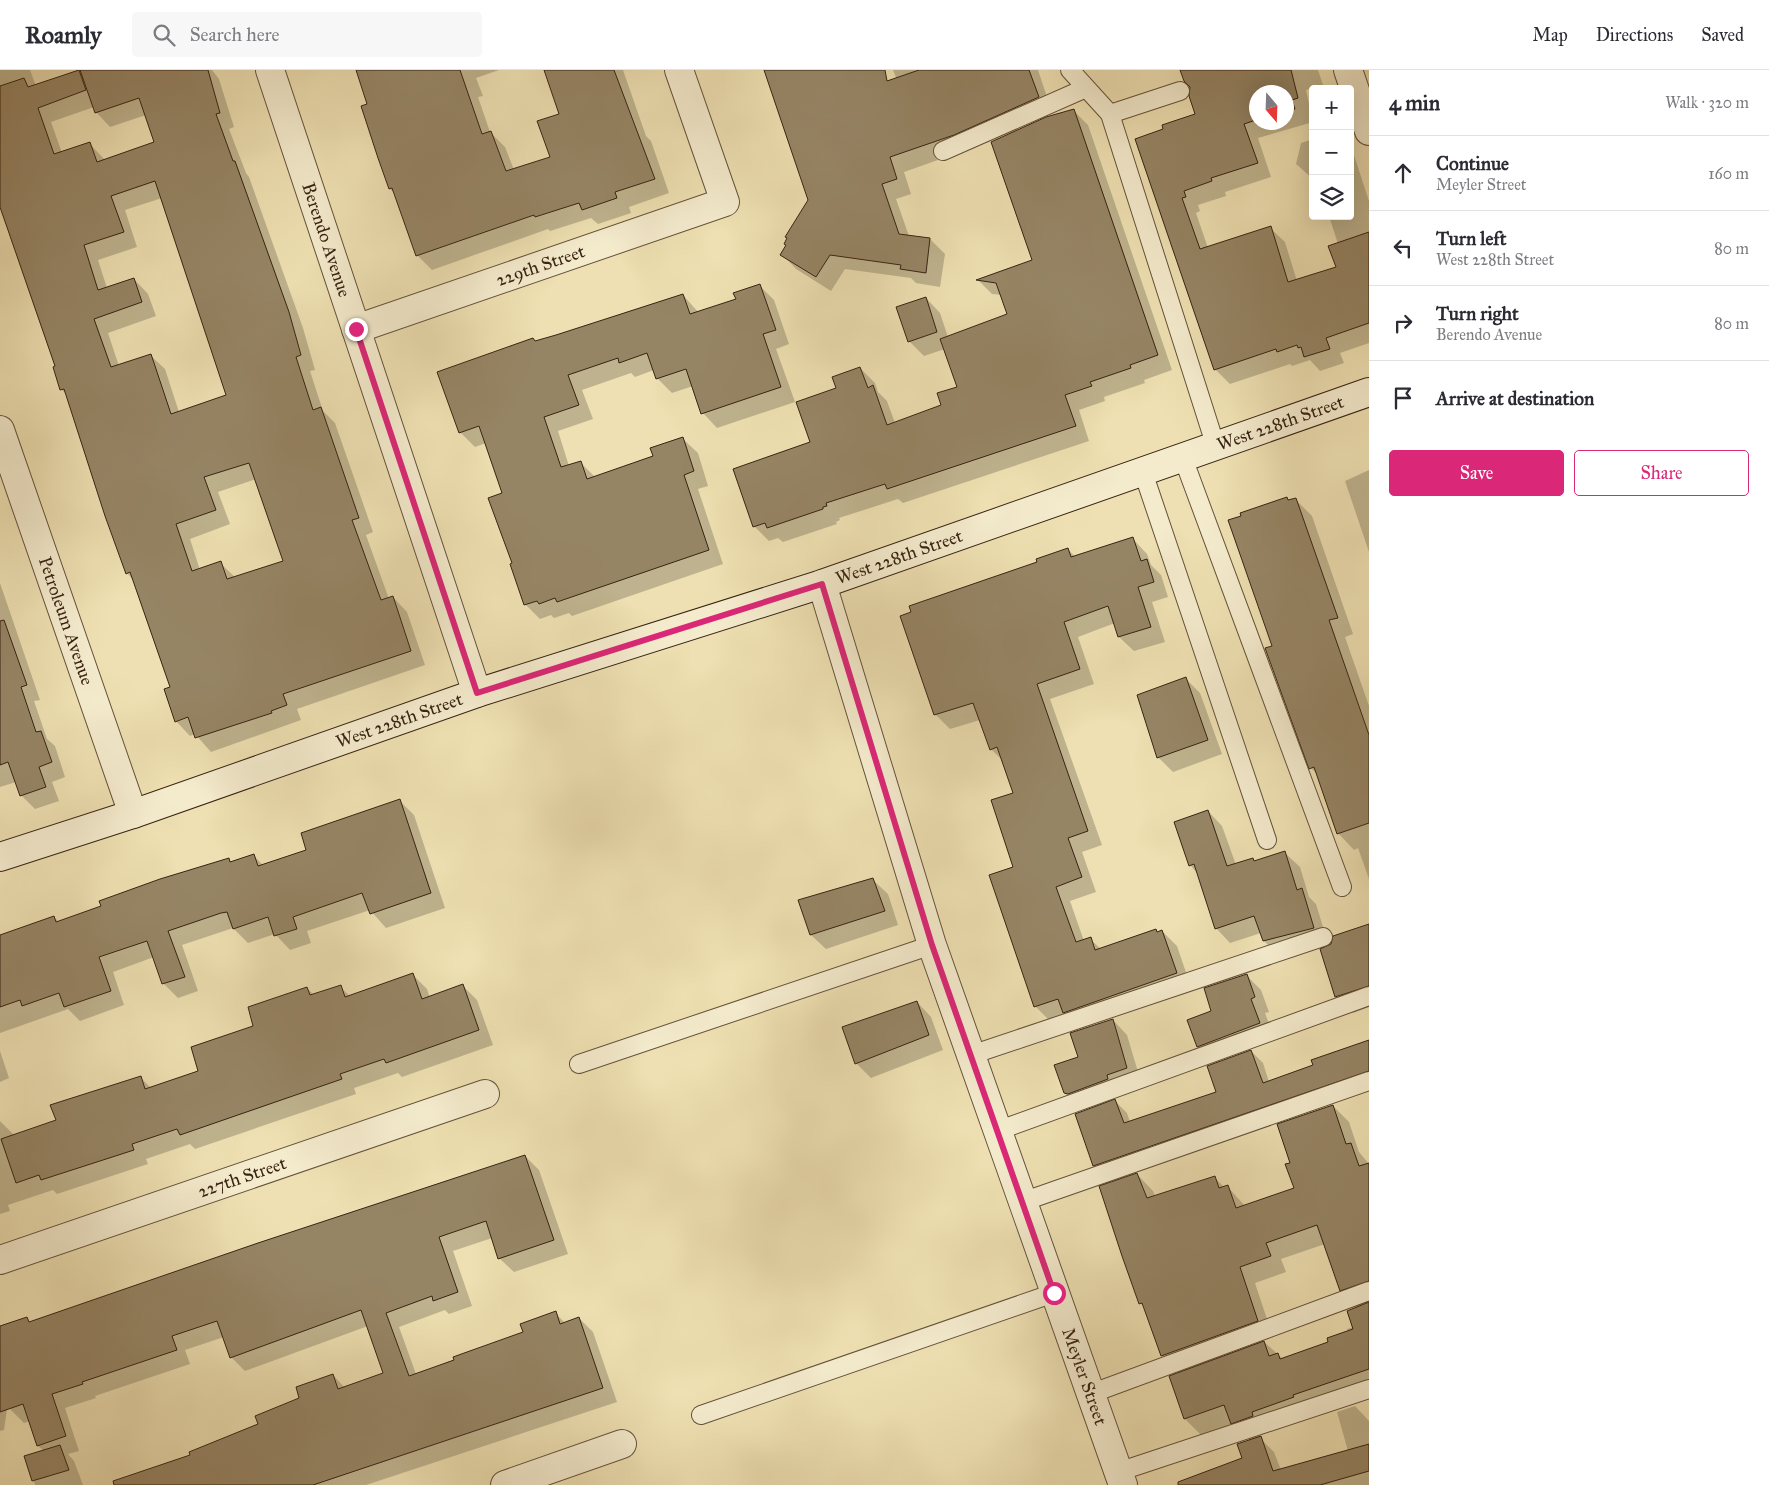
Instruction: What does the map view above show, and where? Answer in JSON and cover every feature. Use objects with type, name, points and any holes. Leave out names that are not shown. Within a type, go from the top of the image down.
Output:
[{"type":"street","name":"Berendo Avenue","points":[[270,70],[477,693]]},
{"type":"street","name":"229th Street","points":[[356,329],[725,202],[679,70]]},
{"type":"street","points":[[1348,70],[1369,131]]},
{"type":"street","name":"West 228th Street","points":[[0,857],[133,814],[477,693],[822,584],[1369,392]]},
{"type":"street","name":"Petroleum Avenue","points":[[0,430],[133,814]]},
{"type":"street","name":"Meyler Street","points":[[822,584],[932,945],[1120,1478]]},
{"type":"street","name":"227th Street","points":[[0,1260],[485,1094]]},
{"type":"street","points":[[505,1485],[622,1444]]},
{"type":"lane","points":[[1070,70],[1110,114],[1216,447]]},
{"type":"lane","points":[[943,151],[1086,88]]},
{"type":"lane","points":[[1110,114],[1180,91]]},
{"type":"lane","points":[[1183,458],[1342,887]]},
{"type":"lane","points":[[1144,472],[1267,840]]},
{"type":"lane","points":[[971,1055],[1323,937]]},
{"type":"lane","points":[[579,1064],[932,945]]},
{"type":"lane","points":[[998,1131],[1369,996]]},
{"type":"lane","points":[[1022,1202],[1369,1081]]},
{"type":"lane","points":[[1090,1394],[1369,1291]]},
{"type":"lane","points":[[701,1415],[1054,1293]]},
{"type":"lane","points":[[1120,1478],[1369,1389]]},
{"type":"building","points":[[79,70],[86,90],[38,108],[54,154],[90,142],[97,162],[154,142],[139,98],[95,113],[80,70],[208,70],[220,113],[216,114],[233,161],[235,161],[289,312],[301,355],[296,357],[313,410],[321,407],[359,518],[352,520],[381,600],[393,596],[411,651],[283,694],[287,705],[271,711],[272,713],[195,738],[188,717],[175,722],[164,689],[170,687],[130,572],[126,574],[105,516],[64,389],[60,390],[53,367],[55,366],[0,207],[0,86],[24,78],[28,87]],"holes":[[[155,181],[226,395],[171,414],[151,354],[111,367],[94,319],[142,302],[134,278],[98,290],[84,245],[124,232],[111,196]],[[249,463],[283,561],[227,579],[221,561],[192,571],[176,524],[216,510],[204,477]]]},
{"type":"building","points":[[356,70],[460,70],[482,134],[491,131],[506,171],[550,157],[537,121],[559,114],[544,70],[614,70],[655,179],[615,192],[617,198],[582,210],[579,203],[535,217],[534,215],[416,256],[392,188],[389,189],[361,106],[367,104]]},
{"type":"building","points":[[764,70],[885,70],[887,81],[919,70],[1029,70],[1039,97],[954,135],[890,157],[897,179],[882,184],[899,234],[930,238],[926,273],[900,269],[901,265],[830,255],[816,277],[780,255],[786,245],[784,244],[787,238],[785,237],[808,200]]},
{"type":"building","points":[[1180,70],[1291,70],[1298,98],[1294,99],[1294,85],[1249,85],[1249,122],[1244,124],[1258,163],[1211,178],[1212,181],[1184,191],[1186,197],[1182,198],[1200,249],[1271,226],[1288,282],[1336,267],[1328,246],[1369,232],[1369,323],[1326,338],[1330,349],[1304,357],[1301,347],[1298,348],[1297,345],[1277,352],[1276,349],[1214,370],[1135,139],[1163,129],[1162,125],[1195,114],[1189,96],[1190,87],[1184,81]]},
{"type":"building","points":[[1074,109],[1158,355],[1130,365],[1131,368],[1090,382],[1092,386],[1065,395],[1076,426],[887,489],[885,484],[826,503],[827,506],[823,507],[823,509],[767,528],[765,523],[753,527],[733,469],[810,442],[796,402],[836,388],[832,377],[860,367],[868,388],[873,385],[887,425],[941,405],[937,393],[957,387],[940,339],[1007,314],[996,283],[976,280],[1032,260],[991,142],[1046,117]]},
{"type":"building","points":[[760,284],[776,330],[763,334],[781,387],[701,414],[686,369],[656,379],[647,353],[619,363],[618,358],[568,375],[579,405],[544,417],[561,467],[581,461],[587,479],[653,456],[650,448],[683,437],[694,471],[684,475],[709,550],[557,602],[555,598],[539,604],[537,601],[524,605],[510,564],[512,563],[488,498],[502,493],[479,426],[459,433],[437,372],[533,338],[535,341],[556,335],[683,294],[690,314],[736,299],[733,293]]},
{"type":"building","points":[[926,297],[937,332],[908,342],[896,307]]},
{"type":"building","points":[[1287,497],[1288,500],[1296,498],[1338,618],[1329,620],[1369,735],[1369,823],[1337,834],[1314,767],[1309,769],[1265,648],[1272,646],[1228,520],[1241,516],[1240,513]]},
{"type":"building","points":[[1133,537],[1141,561],[1147,559],[1154,582],[1138,587],[1151,627],[1118,637],[1108,606],[1064,622],[1080,669],[1037,684],[1088,831],[1068,838],[1082,877],[1056,887],[1076,942],[1091,937],[1095,950],[1156,929],[1157,932],[1162,930],[1177,973],[1063,1013],[1058,999],[1034,1007],[989,875],[1013,867],[991,800],[1013,793],[997,747],[990,750],[973,703],[934,715],[900,616],[911,612],[909,606],[1037,562],[1036,559],[1068,548],[1071,557]]},
{"type":"building","points":[[4,620],[27,685],[21,687],[36,732],[41,731],[52,762],[39,767],[46,787],[20,796],[8,762],[0,765],[0,621]]},
{"type":"building","points":[[1186,677],[1208,740],[1157,758],[1137,695]]},
{"type":"building","points":[[400,799],[431,893],[370,914],[362,893],[293,917],[297,929],[274,936],[268,917],[233,929],[227,912],[221,913],[168,931],[185,977],[162,984],[147,941],[99,957],[111,991],[64,1007],[59,993],[22,1006],[20,1000],[0,1007],[0,935],[54,916],[56,922],[101,906],[99,901],[160,879],[229,858],[230,862],[254,854],[258,866],[306,850],[301,833]]},
{"type":"building","points":[[1208,810],[1227,866],[1253,858],[1254,861],[1285,851],[1297,890],[1302,888],[1314,928],[1263,941],[1254,916],[1215,929],[1194,864],[1189,866],[1174,822]]},
{"type":"building","points":[[873,878],[885,911],[810,935],[798,900]]},
{"type":"building","points":[[1369,924],[1369,986],[1335,997],[1320,949],[1331,944],[1333,936]]},
{"type":"building","points":[[413,973],[422,999],[463,984],[479,1030],[386,1063],[384,1059],[340,1074],[342,1079],[180,1135],[177,1129],[132,1144],[134,1150],[41,1180],[39,1175],[16,1183],[1,1139],[56,1120],[50,1105],[141,1076],[145,1089],[198,1071],[191,1047],[253,1026],[248,1007],[307,987],[310,995],[341,985],[345,997]]},
{"type":"building","points":[[1247,974],[1255,997],[1251,999],[1260,1023],[1197,1047],[1187,1020],[1211,1011],[1204,988]]},
{"type":"building","points":[[917,1001],[929,1035],[855,1064],[842,1027]]},
{"type":"building","points":[[1113,1019],[1127,1068],[1107,1075],[1108,1079],[1068,1094],[1064,1093],[1054,1065],[1078,1057],[1070,1033]]},
{"type":"building","points":[[1369,1040],[1369,1071],[1093,1166],[1075,1114],[1115,1099],[1124,1123],[1216,1092],[1207,1066],[1251,1050],[1263,1083],[1313,1065],[1311,1060]]},
{"type":"building","points":[[1333,1105],[1346,1144],[1351,1143],[1359,1166],[1369,1163],[1369,1281],[1340,1291],[1317,1225],[1266,1243],[1271,1256],[1240,1267],[1258,1321],[1161,1356],[1142,1303],[1139,1304],[1099,1186],[1137,1173],[1147,1198],[1215,1176],[1219,1188],[1228,1185],[1236,1208],[1294,1188],[1285,1164],[1290,1163],[1277,1124]]},
{"type":"building","points":[[525,1155],[554,1240],[498,1259],[486,1221],[439,1237],[458,1292],[433,1301],[432,1296],[386,1313],[409,1376],[454,1360],[453,1357],[523,1332],[520,1324],[556,1311],[560,1324],[579,1317],[603,1388],[313,1485],[114,1485],[113,1481],[190,1455],[189,1452],[258,1424],[255,1416],[299,1398],[296,1387],[333,1374],[338,1389],[383,1373],[361,1310],[230,1358],[217,1321],[172,1336],[177,1350],[52,1394],[66,1436],[37,1446],[23,1404],[0,1412],[0,1326],[27,1317],[29,1322],[258,1243]]},
{"type":"building","points":[[1369,1302],[1369,1369],[1293,1395],[1294,1397],[1252,1412],[1253,1416],[1231,1424],[1224,1405],[1184,1419],[1169,1376],[1264,1341],[1269,1356],[1278,1353],[1280,1359],[1328,1342],[1327,1338],[1353,1329],[1347,1311]]},
{"type":"building","points":[[1261,1436],[1273,1471],[1369,1444],[1369,1471],[1320,1485],[1178,1485],[1178,1482],[1242,1458],[1237,1444]]},
{"type":"building","points":[[60,1445],[69,1470],[32,1481],[24,1456]]},
{"type":"route","points":[[356,329],[477,693],[822,584],[932,945],[1054,1293]]}]
